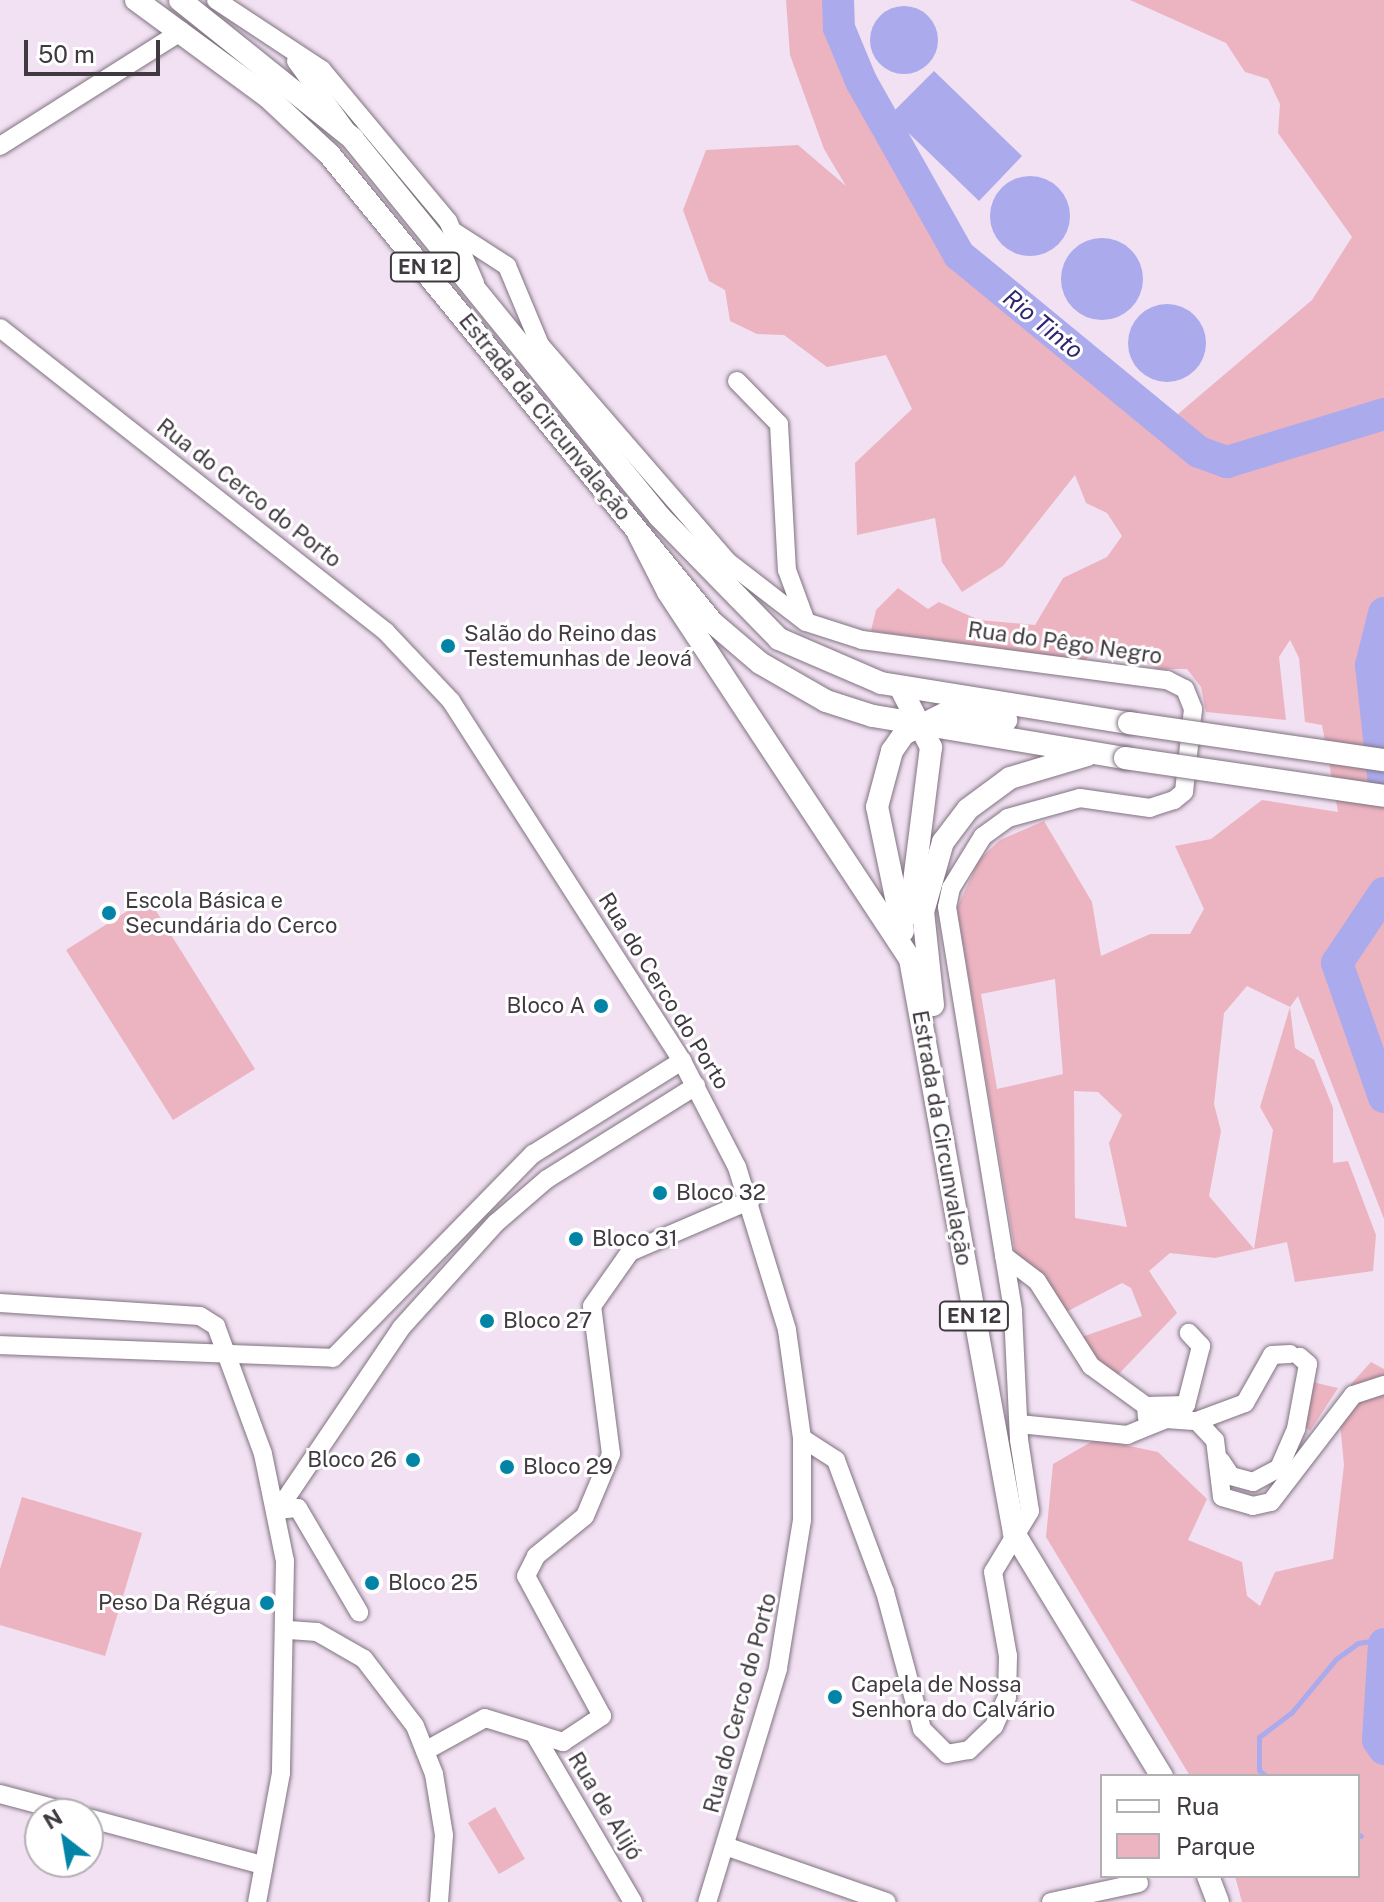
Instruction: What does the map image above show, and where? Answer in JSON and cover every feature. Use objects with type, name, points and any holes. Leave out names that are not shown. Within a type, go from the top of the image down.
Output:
[{"type":"main road","name":"EN 12","points":[[136,0],[182,31]]},
{"type":"main road","name":"Estrada da Circunvalação","points":[[180,0],[352,138],[734,600],[779,639],[836,669],[900,687]]},
{"type":"main road","name":"Estrada da Circunvalação","points":[[182,31],[329,154],[712,622],[760,663],[826,701],[923,723]]},
{"type":"main road","name":"Estrada da Circunvalação","points":[[638,533],[668,592],[910,959],[928,1042],[1014,1533],[1161,1774]]},
{"type":"main road","name":"EN 12","points":[[900,687],[1058,715],[1384,760]]},
{"type":"main road","name":"EN 12","points":[[900,687],[923,723],[931,755],[910,900],[910,959]]},
{"type":"main road","points":[[910,959],[877,807],[892,751],[923,723],[950,711],[1023,723],[1058,715]]},
{"type":"main road","name":"EN 12","points":[[923,723],[1090,755],[1384,796]]},
{"type":"main road","points":[[928,1042],[933,1004],[923,912],[943,842],[968,809],[1010,778],[1090,755]]},
{"type":"main road","points":[[1209,1878],[1218,1902]]},
{"type":"street","name":"Estrada da Circunvalação","points":[[216,0],[322,70],[456,233],[507,266],[540,345],[728,562],[806,622]]},
{"type":"street","points":[[0,146],[182,31]]},
{"type":"street","name":"Estrada da Circunvalação","points":[[272,36],[317,83],[352,138]]},
{"type":"street","name":"Estrada da Circunvalação","points":[[456,233],[475,283]]},
{"type":"street","name":"Rua do Cerco do Porto","points":[[0,328],[411,655],[463,717],[682,1061],[751,1200],[787,1330],[802,1438],[794,1606],[707,1902]]},
{"type":"street","points":[[737,381],[779,424],[787,570],[806,622]]},
{"type":"street","name":"Rua do Pêgo Negro","points":[[802,1438],[836,1460],[885,1592],[922,1729],[947,1754],[978,1745],[1007,1697],[1008,1656],[992,1582],[1014,1533],[1030,1511],[1004,1256],[947,907],[951,888],[983,836],[1008,818],[1080,798],[1150,808],[1174,800],[1184,792],[1193,709],[1185,689],[1167,680],[862,640],[806,622]]},
{"type":"street","points":[[0,1345],[323,1361],[343,1352],[479,1202],[533,1154],[682,1061]]},
{"type":"street","points":[[278,1510],[401,1328],[496,1223],[547,1179],[696,1086]]},
{"type":"street","points":[[425,1751],[485,1718],[501,1718],[535,1735],[573,1740],[602,1716],[526,1576],[536,1556],[585,1516],[611,1454],[592,1306],[630,1252],[751,1200]]},
{"type":"street","points":[[1004,1256],[1037,1281],[1091,1366],[1147,1415],[1197,1421],[1245,1403],[1272,1355],[1295,1355],[1308,1364],[1296,1429],[1279,1468],[1253,1482],[1231,1476],[1197,1421]]},
{"type":"street","points":[[0,1303],[200,1316],[216,1326],[278,1510],[289,1630],[281,1773],[257,1902]]},
{"type":"street","points":[[1019,1424],[1127,1435],[1147,1415],[1186,1405],[1201,1346],[1189,1333]]},
{"type":"street","points":[[1221,1461],[1222,1497],[1236,1505],[1271,1502],[1353,1395],[1384,1385]]},
{"type":"street","points":[[278,1510],[298,1508],[359,1612]]},
{"type":"street","points":[[289,1630],[317,1632],[364,1659],[425,1751],[444,1835],[439,1902]]},
{"type":"street","name":"Rua de Alijó","points":[[535,1735],[633,1902]]},
{"type":"street","points":[[0,1794],[24,1800]]},
{"type":"street","points":[[104,1822],[262,1865]]},
{"type":"street","points":[[725,1846],[846,1894],[887,1902]]},
{"type":"street","points":[[1051,1902],[1139,1883]]},
{"type":"green space","points":[[786,0],[849,0],[846,18],[891,122],[971,255],[1171,420],[1312,300],[1352,237],[1278,133],[1280,104],[1268,79],[1245,72],[1226,43],[1130,0],[1384,0],[1384,1219],[1298,996],[1290,1007],[1295,1048],[1314,1060],[1333,1108],[1333,1163],[1348,1161],[1376,1235],[1373,1271],[1295,1282],[1287,1242],[1215,1258],[1170,1253],[1149,1271],[1177,1313],[1114,1379],[1076,1339],[1142,1316],[1131,1288],[1122,1283],[1066,1312],[1016,1257],[957,908],[979,860],[1000,840],[1044,821],[1092,902],[1101,956],[1150,934],[1190,934],[1204,909],[1175,846],[1211,839],[1262,800],[1338,812],[1322,725],[1305,722],[1299,658],[1290,640],[1279,657],[1286,720],[1206,712],[1201,687],[1187,669],[1157,669],[1139,658],[1097,652],[1084,660],[871,631],[876,610],[898,588],[928,609],[939,602],[979,620],[1035,625],[1063,578],[1107,557],[1122,536],[1107,513],[1086,503],[1075,475],[1003,566],[962,592],[942,562],[935,518],[857,535],[855,463],[912,409],[886,355],[827,367],[784,335],[757,334],[730,321],[725,290],[709,281],[683,210],[706,150],[798,145],[846,186],[824,149],[790,55]],"holes":[[[1055,979],[1063,1074],[997,1089],[981,994]],[[1247,986],[1290,1007],[1260,1107],[1273,1130],[1254,1249],[1209,1196],[1221,1131],[1214,1104],[1224,1013]],[[1074,1091],[1098,1092],[1122,1115],[1109,1143],[1127,1227],[1075,1218]]]},
{"type":"green space","points":[[148,898],[255,1069],[173,1120],[66,950]]},
{"type":"green space","points":[[1371,1362],[1384,1369],[1384,1902],[1242,1902],[1236,1878],[1360,1878],[1360,1774],[1189,1774],[1046,1537],[1053,1464],[1096,1439],[1158,1452],[1207,1499],[1188,1540],[1242,1562],[1247,1596],[1260,1606],[1275,1572],[1333,1559],[1344,1465],[1340,1423],[1354,1408],[1351,1384]]},
{"type":"green space","points":[[1308,1381],[1338,1388],[1310,1431],[1302,1424]]},
{"type":"green space","points":[[22,1497],[142,1533],[105,1656],[0,1625],[0,1569]]},
{"type":"green space","points":[[495,1807],[525,1859],[499,1874],[468,1823]]},
{"type":"water","points":[[911,6],[932,21],[938,40],[936,53],[928,64],[911,74],[897,74],[880,64],[872,53],[870,33],[880,16],[891,8]]},
{"type":"water","points":[[934,71],[1022,156],[979,201],[890,115]]},
{"type":"water","points":[[1022,176],[1038,176],[1059,187],[1070,208],[1070,224],[1059,245],[1038,256],[1022,256],[1008,250],[996,238],[990,224],[990,208],[996,194],[1008,182]]},
{"type":"water","points":[[1102,238],[1131,250],[1143,279],[1131,308],[1102,320],[1073,308],[1061,279],[1073,250]]},
{"type":"water","points":[[1167,304],[1182,307],[1199,321],[1206,343],[1203,358],[1189,375],[1167,382],[1152,379],[1135,365],[1128,343],[1131,328],[1145,311]]},
{"type":"waterway","name":"Rio Tinto","points":[[838,0],[839,28],[861,81],[959,255],[1199,452],[1227,462],[1384,414]]},
{"type":"waterway","name":"Rio Tinto","points":[[1384,613],[1371,665],[1384,784]]},
{"type":"waterway","name":"Rio Tinto","points":[[1384,893],[1337,963],[1384,1097]]},
{"type":"waterway","points":[[1264,1774],[1259,1770],[1259,1737],[1292,1712],[1336,1659],[1358,1643],[1384,1639]]},
{"type":"waterway","name":"Rio Tinto","points":[[1384,1644],[1378,1740],[1384,1749]]},
{"type":"place","name":"Salão do Reino das Testemunhas de Jeová","points":[[448,646]]},
{"type":"place","name":"Escola Básica e Secundária do Cerco","points":[[109,913]]},
{"type":"place","name":"Bloco A","points":[[601,1006]]},
{"type":"place","name":"Bloco 32","points":[[660,1193]]},
{"type":"place","name":"Bloco 31","points":[[576,1239]]},
{"type":"place","name":"Bloco 27","points":[[487,1321]]},
{"type":"place","name":"Bloco 26","points":[[413,1460]]},
{"type":"place","name":"Bloco 29","points":[[507,1467]]},
{"type":"place","name":"Bloco 25","points":[[372,1583]]},
{"type":"place","name":"Peso Da Régua","points":[[267,1603]]},
{"type":"place","name":"Capela de Nossa Senhora do Calvário","points":[[835,1697]]}]
